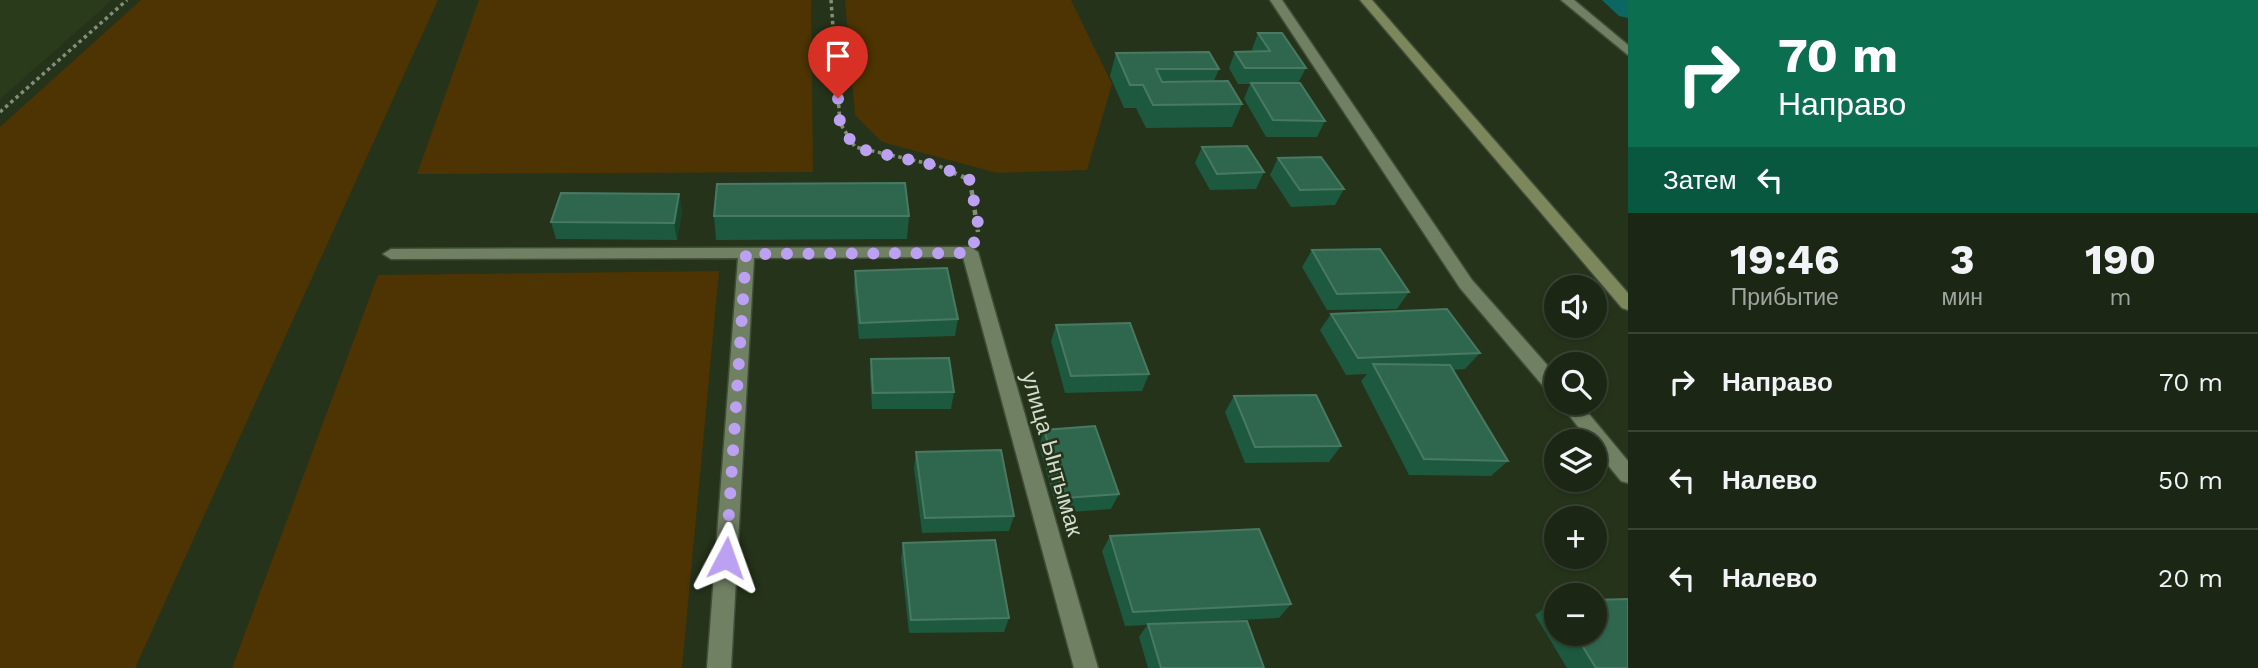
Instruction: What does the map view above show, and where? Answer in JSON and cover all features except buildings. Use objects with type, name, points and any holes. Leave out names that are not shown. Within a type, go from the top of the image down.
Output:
[{"type":"main road","points":[[1366,0],[1628,304]]},
{"type":"street","points":[[1276,0],[1466,284],[1544,374]]},
{"type":"street","points":[[1567,0],[1628,51]]},
{"type":"street","points":[[391,254],[970,253]]},
{"type":"street","name":"улица Ынтымак","points":[[970,253],[1086,668]]},
{"type":"street","points":[[719,668],[746,254]]},
{"type":"street","points":[[1579,415],[1628,475]]},
{"type":"path","points":[[0,112],[127,0]]},
{"type":"path","points":[[831,0],[840,123],[855,148],[939,166],[970,180],[979,229],[970,253]]},
{"type":"shaded area","points":[[0,0],[112,0],[0,99]]},
{"type":"shaded area","points":[[141,0],[438,0],[135,668],[0,668],[0,127]]},
{"type":"shaded area","points":[[479,0],[811,0],[813,172],[417,174]]},
{"type":"shaded area","points":[[845,0],[1071,0],[1112,84],[1087,170],[997,173],[882,142],[855,115]]},
{"type":"shaded area","points":[[719,271],[682,668],[232,668],[378,275]]},
{"type":"waterway","points":[[1614,0],[1628,11]]},
{"type":"route","points":[[726,558],[746,254],[970,253],[979,229],[970,180],[939,166],[855,148],[840,123],[838,98]]}]
